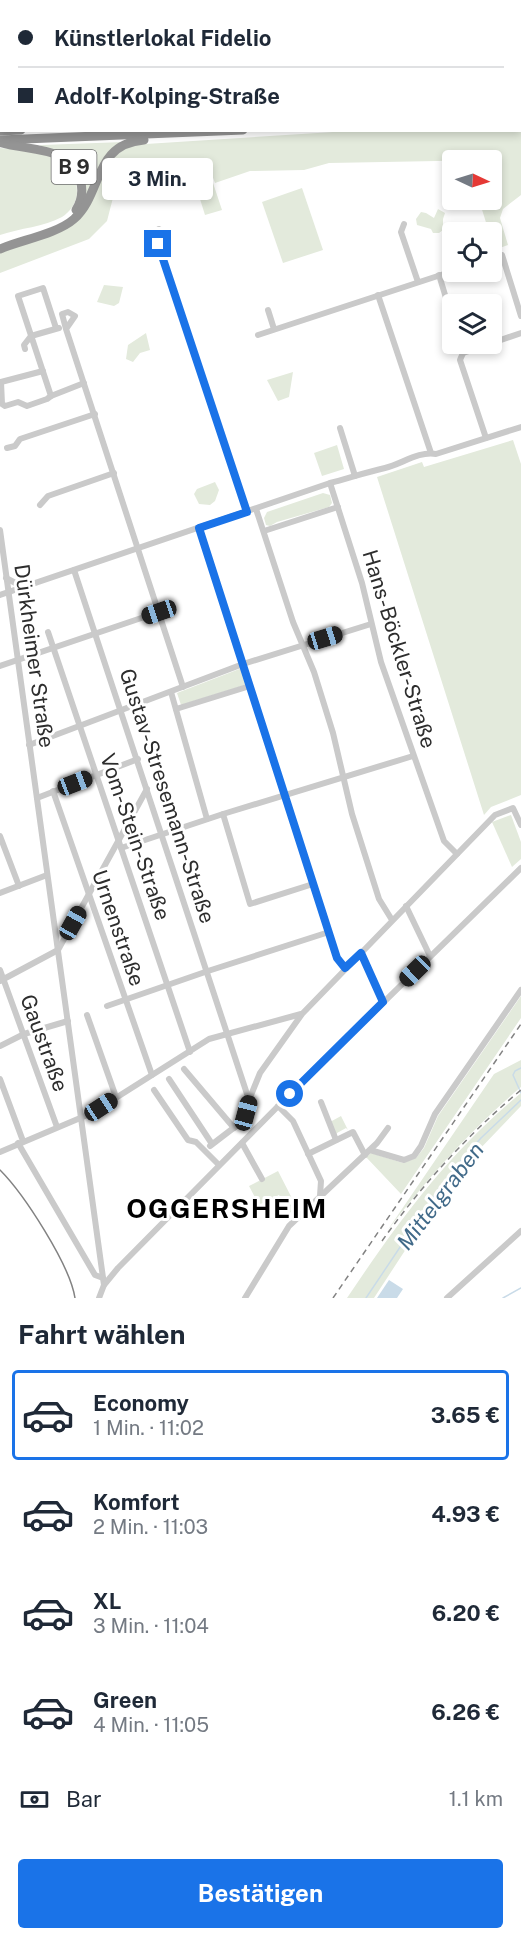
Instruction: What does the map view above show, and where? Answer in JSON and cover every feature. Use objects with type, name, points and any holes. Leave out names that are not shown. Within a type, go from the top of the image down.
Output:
[{"type":"highway","name":"B 9","points":[[0,141],[206,132]]},
{"type":"highway","points":[[0,249],[52,231],[72,221],[88,200],[102,166],[117,149],[132,142],[157,139],[168,134]]},
{"type":"highway","name":"B 9","points":[[0,141],[50,151],[62,157],[76,168],[80,175],[82,188],[80,203],[65,220],[49,228],[0,242]]},
{"type":"street","points":[[404,224],[401,232],[418,282]]},
{"type":"street","points":[[159,229],[157,240],[247,512]]},
{"type":"street","points":[[502,255],[521,316]]},
{"type":"street","points":[[258,335],[442,274]]},
{"type":"street","points":[[439,275],[445,294]]},
{"type":"street","points":[[51,396],[18,296],[43,288],[94,414],[183,687]]},
{"type":"street","points":[[378,295],[430,453]]},
{"type":"street","points":[[268,310],[274,329]]},
{"type":"street","points":[[25,349],[24,345],[31,336],[61,329]]},
{"type":"street","points":[[502,339],[521,333]]},
{"type":"street","points":[[462,354],[460,360],[486,438]]},
{"type":"street","points":[[43,371],[1,382],[2,404],[5,406],[18,402],[27,406],[76,388],[80,384]]},
{"type":"street","points":[[7,448],[15,446],[20,439],[94,414]]},
{"type":"street","points":[[0,595],[162,542],[330,483],[430,453],[436,454],[521,427]]},
{"type":"street","points":[[340,428],[355,476]]},
{"type":"street","points":[[40,505],[48,496],[114,473]]},
{"type":"street","name":"Hans-Böckler-Straße","points":[[330,483],[362,584],[384,672],[444,841],[457,854]]},
{"type":"street","points":[[264,531],[338,507]]},
{"type":"street","points":[[256,509],[302,645],[314,672],[379,899],[392,920]]},
{"type":"street","points":[[199,528],[337,958],[345,968]]},
{"type":"street","name":"Dürkheimer Straße","points":[[0,530],[103,1281]]},
{"type":"street","name":"Gustav-Stresemann-Straße","points":[[74,570],[249,1100]]},
{"type":"street","points":[[6,578],[23,587]]},
{"type":"street","points":[[0,666],[159,612]]},
{"type":"street","points":[[29,745],[243,663],[371,624]]},
{"type":"street","name":"Vom-Stein-Straße","points":[[48,632],[190,1052]]},
{"type":"street","points":[[176,710],[250,686]]},
{"type":"street","points":[[171,692],[207,819]]},
{"type":"street","points":[[121,848],[207,819],[413,756]]},
{"type":"street","points":[[37,798],[138,759]]},
{"type":"street","points":[[2,980],[58,950],[147,789]]},
{"type":"street","name":"Urnenstraße","points":[[53,791],[152,1075]]},
{"type":"street","points":[[243,1126],[249,1100],[260,1073],[302,1014],[495,815],[513,808],[521,825]]},
{"type":"street","points":[[223,814],[250,904],[314,884]]},
{"type":"street","points":[[0,836],[19,886]]},
{"type":"street","points":[[99,1298],[103,1281],[521,868]]},
{"type":"street","points":[[0,893],[47,875]]},
{"type":"street","points":[[406,906],[430,956]]},
{"type":"street","points":[[107,1006],[329,932]]},
{"type":"street","points":[[361,953],[383,1002]]},
{"type":"street","name":"Gaustraße","points":[[0,970],[57,1127]]},
{"type":"street","points":[[308,1154],[353,1132],[368,1153],[404,1160],[414,1156],[435,1114],[521,990]]},
{"type":"street","points":[[0,1152],[81,1118],[209,1039],[302,1014]]},
{"type":"street","points":[[87,1015],[116,1097]]},
{"type":"street","points":[[0,1046],[24,1034],[68,1021]]},
{"type":"street","points":[[184,1069],[234,1128]]},
{"type":"street","points":[[0,1079],[21,1142],[95,1275],[103,1281]]},
{"type":"street","points":[[169,1079],[213,1144]]},
{"type":"street","points":[[154,1090],[188,1140],[196,1142],[219,1165]]},
{"type":"street","points":[[321,1102],[336,1140]]},
{"type":"street","points":[[278,1106],[293,1121],[321,1181],[320,1196]]},
{"type":"street","points":[[205,1151],[240,1123],[250,1135]]},
{"type":"street","points":[[245,1298],[289,1226],[368,1153],[388,1128]]},
{"type":"street","points":[[191,1139],[203,1130]]},
{"type":"street","points":[[242,1143],[262,1179]]},
{"type":"street","points":[[447,1298],[521,1231]]},
{"type":"street","points":[[101,1262],[109,1267],[118,1268]]},
{"type":"shaded area","points":[[333,132],[521,132],[521,195],[503,209],[501,222],[486,222],[482,210],[502,210],[502,150],[442,150],[442,161],[329,163],[304,170],[250,171],[215,183],[212,175],[195,181],[157,163],[140,167],[115,190],[107,221],[89,239],[0,273],[0,253],[63,228],[110,160],[130,145]]},
{"type":"shaded area","points":[[124,142],[117,149],[88,200],[76,168],[37,149],[41,145]]},
{"type":"shaded area","points":[[0,148],[25,150],[62,162],[76,181],[77,194],[68,213],[48,223],[0,235]]},
{"type":"shaded area","points":[[152,166],[157,170],[159,180],[144,183],[141,172],[145,167]]},
{"type":"shaded area","points":[[211,177],[222,210],[205,215],[195,183]]},
{"type":"shaded area","points":[[302,188],[323,250],[283,263],[262,202]]},
{"type":"shaded area","points":[[438,209],[445,213],[442,231],[439,233],[433,233],[431,229],[417,225],[416,219],[421,212],[434,218]]},
{"type":"shaded area","points":[[502,225],[508,245],[502,247]]},
{"type":"shaded area","points":[[104,285],[123,287],[119,303],[114,306],[97,302]]},
{"type":"shaded area","points":[[146,333],[150,350],[140,353],[133,362],[126,359],[128,345]]},
{"type":"shaded area","points":[[293,372],[289,397],[278,401],[267,380]]},
{"type":"shaded area","points":[[513,440],[521,464],[521,795],[491,807],[484,815],[377,477],[422,462],[424,467]]},
{"type":"shaded area","points":[[337,445],[344,469],[322,476],[314,453]]},
{"type":"shaded area","points":[[215,482],[219,490],[215,501],[210,505],[199,504],[194,494],[197,489]]},
{"type":"shaded area","points":[[323,493],[330,495],[332,503],[329,507],[270,526],[266,525],[264,518],[267,512]]},
{"type":"shaded area","points":[[242,668],[248,684],[181,705],[177,693]]},
{"type":"shaded area","points":[[511,815],[521,842],[521,859],[512,867],[492,822]]},
{"type":"shaded area","points":[[521,996],[521,1018],[401,1194],[366,1157],[371,1153],[403,1163],[416,1158],[424,1148],[438,1116]]},
{"type":"shaded area","points":[[521,1060],[521,1087],[484,1120],[450,1156],[387,1231],[494,1074]]},
{"type":"shaded area","points":[[521,1093],[521,1106],[453,1177],[374,1298],[347,1298],[426,1189],[471,1139]]},
{"type":"shaded area","points":[[341,1116],[348,1130],[346,1128],[337,1135],[330,1122]]},
{"type":"shaded area","points":[[278,1171],[298,1210],[291,1217],[279,1195],[259,1205],[249,1186]]},
{"type":"water","points":[[389,1280],[403,1289],[397,1298],[377,1298]]},
{"type":"waterway","name":"Mittelgraben","points":[[521,1068],[513,1075],[521,1093]]},
{"type":"waterway","name":"Mittelgraben","points":[[366,1298],[439,1189],[460,1162],[481,1138],[521,1100]]},
{"type":"waterway","points":[[503,1298],[521,1288]]},
{"type":"tram line","points":[[0,1170],[21,1195],[45,1231],[65,1267],[75,1298]]},
{"type":"railway","points":[[333,1298],[521,1024]]},
{"type":"railway","points":[[382,1241],[446,1161],[482,1124],[521,1090]]},
{"type":"district","name":"OGGERSHEIM","points":[[227,1209]]},
{"type":"route","points":[[158,244],[247,512],[199,528],[337,958],[345,968],[361,953],[383,1002],[290,1094]]}]
